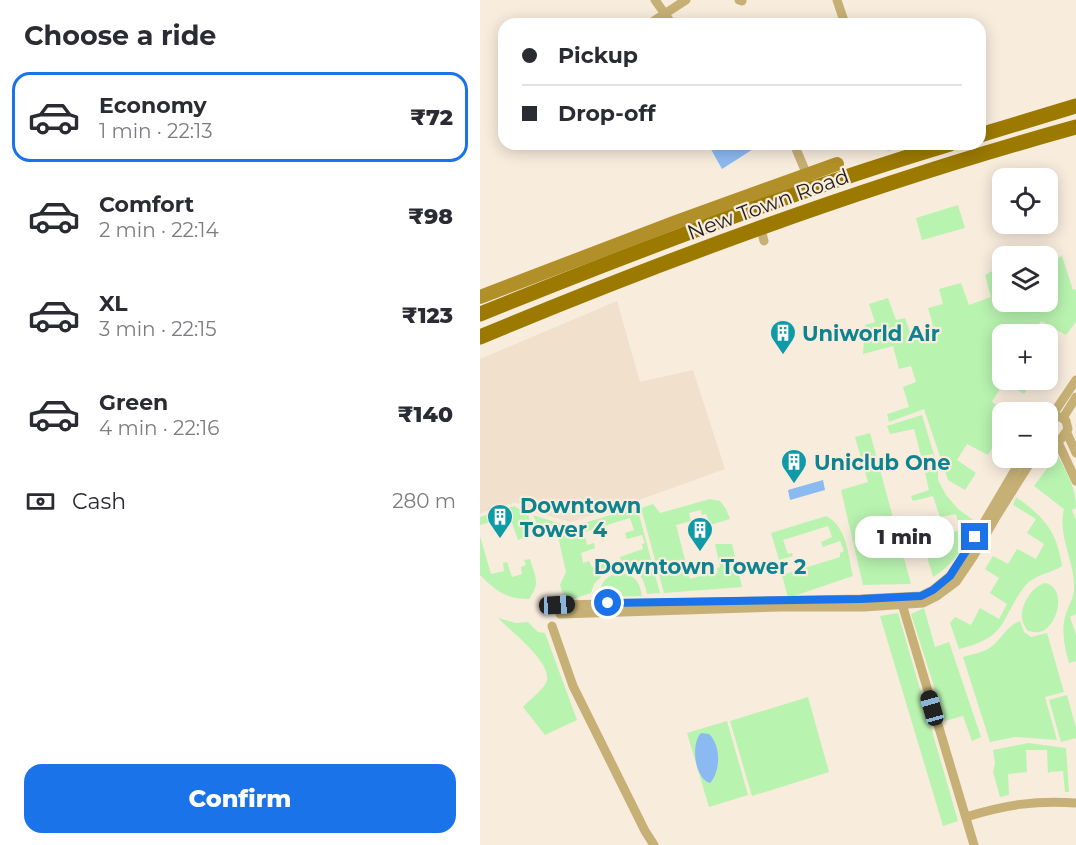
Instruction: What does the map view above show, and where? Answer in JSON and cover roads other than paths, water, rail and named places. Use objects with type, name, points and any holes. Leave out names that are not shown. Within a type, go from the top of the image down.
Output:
[{"type":"main road","points":[[986,133],[1076,106]]},
{"type":"main road","name":"New Town Road","points":[[480,337],[594,289],[762,235],[882,185],[1076,127]]},
{"type":"main road","name":"New Town Road","points":[[480,314],[659,244],[930,150]]},
{"type":"street","points":[[655,0],[668,18]]},
{"type":"street","points":[[659,18],[687,0]]},
{"type":"street","points":[[837,0],[843,18]]},
{"type":"street","points":[[797,150],[807,175]]},
{"type":"street","points":[[480,297],[676,222],[837,164]]},
{"type":"street","points":[[1058,406],[1076,380]]},
{"type":"street","points":[[1063,418],[1076,397]]},
{"type":"street","points":[[1058,418],[1063,418]]},
{"type":"street","points":[[1063,418],[1068,425],[1067,433],[1076,453]]},
{"type":"street","points":[[1058,436],[1067,433]]},
{"type":"street","points":[[1058,452],[1076,481]]},
{"type":"street","points":[[644,608],[921,596],[933,590],[950,576],[1016,468]]},
{"type":"street","points":[[558,610],[864,607],[923,603],[956,582],[1028,468]]},
{"type":"street","points":[[902,604],[974,845]]},
{"type":"street","points":[[646,845],[568,687],[549,627],[578,694],[654,845]]},
{"type":"street","points":[[966,817],[1000,806],[1076,803]]},
{"type":"water","points":[[711,150],[752,150],[722,169]]},
{"type":"water","points":[[823,480],[825,490],[790,500],[788,490]]},
{"type":"water","points":[[701,733],[709,734],[716,745],[718,765],[710,783],[701,775],[696,761],[696,745]]},
{"type":"place","name":"Uniworld Air","points":[[783,356]]},
{"type":"place","name":"Uniclub One","points":[[794,485]]},
{"type":"place","name":"Downtown Tower 4","points":[[500,540]]},
{"type":"place","name":"Downtown Tower 2","points":[[700,553]]}]
